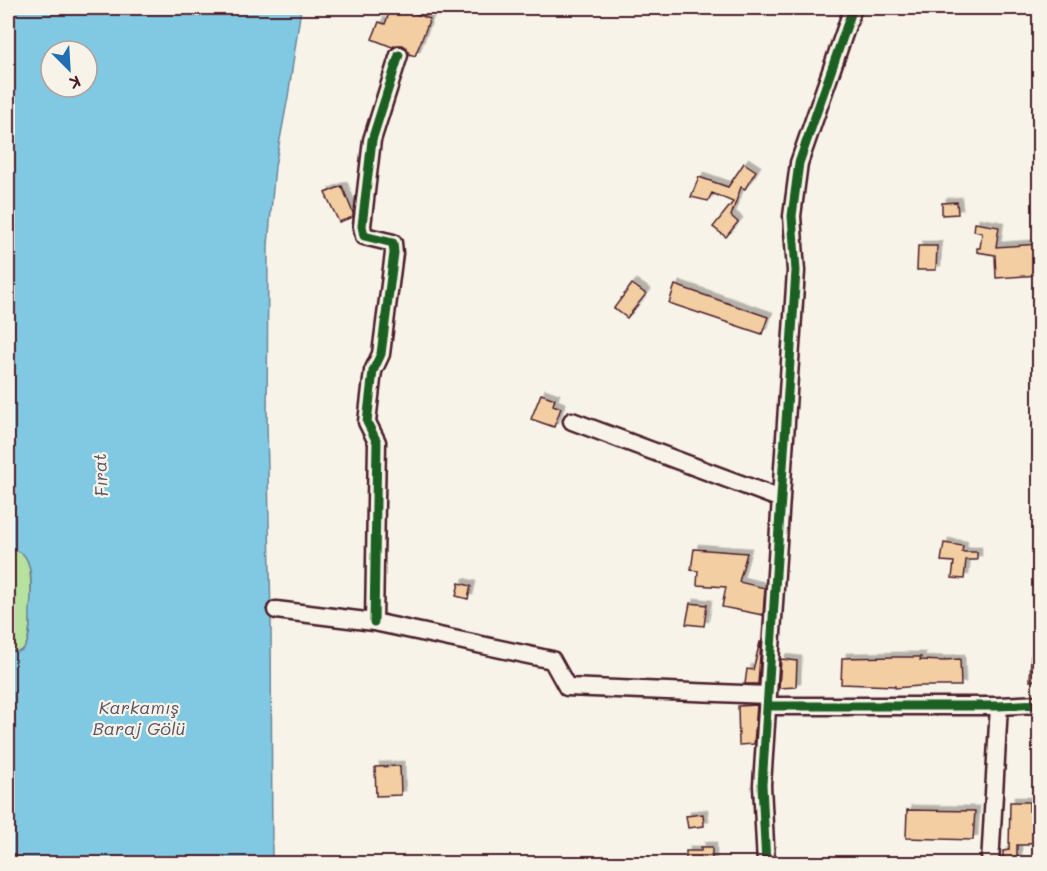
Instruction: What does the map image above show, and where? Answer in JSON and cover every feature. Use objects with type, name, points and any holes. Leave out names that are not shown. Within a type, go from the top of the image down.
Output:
[{"type":"street","points":[[766,864],[762,785],[796,271],[792,216],[799,163],[853,8]]},
{"type":"street","points":[[375,622],[377,442],[367,422],[374,371],[381,354],[394,253],[393,243],[364,236],[362,226],[372,140],[399,55]]},
{"type":"street","points":[[572,422],[781,499]]},
{"type":"street","points":[[276,610],[375,622],[552,660],[567,687],[768,700],[999,706],[1040,704]]},
{"type":"street","points":[[990,864],[999,706]]},
{"type":"green space","points":[[17,550],[25,556],[29,566],[31,602],[30,628],[26,645],[22,650],[15,652],[8,647],[8,556],[11,551]]},
{"type":"water","name":"Karkamış Baraj Gölü","points":[[8,8],[301,8],[275,166],[268,245],[267,423],[272,863],[8,863],[8,647],[15,652],[19,651],[28,641],[31,584],[29,564],[25,557],[19,552],[11,551],[8,556]]},
{"type":"building","points":[[391,8],[401,8],[430,19],[415,56],[409,54],[403,45],[392,47],[372,39],[379,22],[385,24]]},
{"type":"building","points":[[744,163],[756,171],[745,189],[741,187],[731,216],[738,222],[726,237],[713,227],[733,202],[712,193],[708,201],[691,197],[699,177],[728,187]]},
{"type":"building","points":[[342,186],[353,217],[339,222],[325,193]]},
{"type":"building","points":[[957,202],[958,214],[942,215],[942,203]]},
{"type":"building","points":[[975,223],[999,227],[996,247],[1040,244],[1040,275],[996,278],[995,255],[977,252],[977,248],[980,248],[982,233],[974,231]]},
{"type":"building","points":[[918,246],[937,246],[936,270],[917,270]]},
{"type":"building","points":[[632,284],[646,294],[627,318],[614,308]]},
{"type":"building","points":[[675,285],[768,317],[762,334],[669,303]]},
{"type":"building","points":[[541,394],[555,399],[553,405],[561,408],[554,427],[531,419]]},
{"type":"building","points":[[944,543],[963,546],[962,552],[977,552],[977,560],[966,560],[964,579],[952,578],[954,562],[941,561]]},
{"type":"building","points":[[694,549],[747,553],[739,582],[765,588],[763,615],[722,607],[726,587],[697,585],[698,571],[691,570]]},
{"type":"building","points":[[459,583],[471,586],[468,599],[456,596]]},
{"type":"building","points":[[690,603],[707,605],[704,626],[686,624]]},
{"type":"building","points":[[760,642],[758,684],[745,684],[747,669],[753,670]]},
{"type":"building","points":[[1031,656],[1040,656],[1040,679],[1030,681]]},
{"type":"building","points":[[921,657],[920,660],[960,659],[961,686],[895,688],[895,686],[841,684],[842,658]]},
{"type":"building","points":[[781,659],[797,661],[796,687],[779,688]]},
{"type":"building","points":[[757,705],[754,744],[739,745],[738,706]]},
{"type":"building","points":[[400,766],[401,795],[376,796],[375,767]]},
{"type":"building","points":[[1010,802],[1029,802],[1029,811],[1040,811],[1040,842],[1017,845],[1017,864],[1003,864],[1003,851],[1009,850]]},
{"type":"building","points":[[907,810],[975,811],[973,840],[906,838]]},
{"type":"building","points":[[703,814],[704,826],[688,828],[686,816]]},
{"type":"building","points":[[701,847],[712,847],[712,862],[686,862],[686,851],[701,851]]},
{"type":"cycle path","points":[[766,864],[762,785],[796,271],[792,216],[799,163],[853,8]]},
{"type":"cycle path","points":[[374,622],[377,442],[367,422],[373,371],[381,354],[394,253],[393,243],[364,236],[362,226],[372,140],[399,55]]},
{"type":"cycle path","points":[[768,706],[1040,704]]},
{"type":"water label","name":"Fırat","points":[[101,475]]}]
